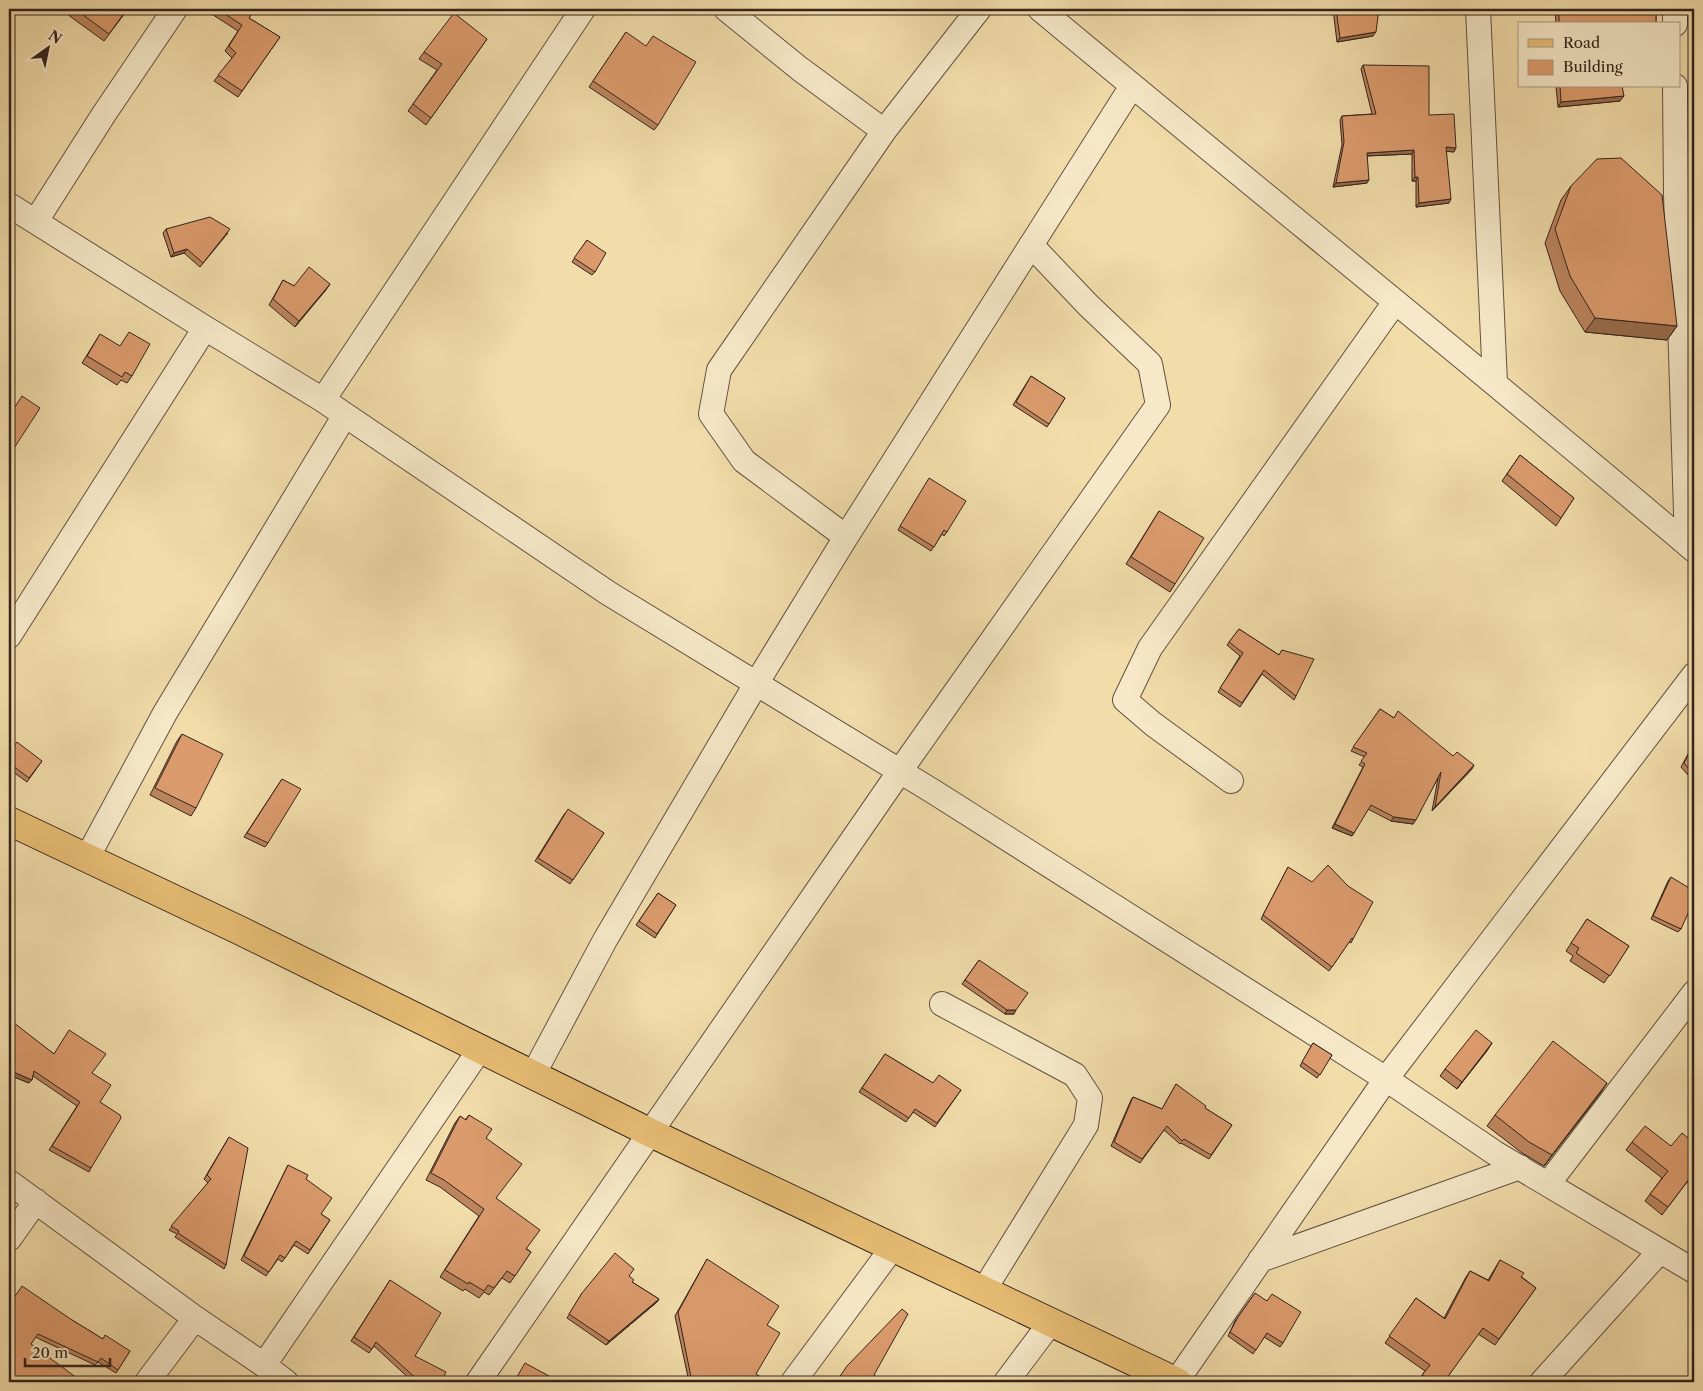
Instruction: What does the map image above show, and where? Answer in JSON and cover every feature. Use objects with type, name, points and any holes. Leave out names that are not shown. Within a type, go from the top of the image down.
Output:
[{"type":"main road","points":[[9,821],[242,931],[651,1133],[1177,1382]]},
{"type":"street","points":[[36,221],[104,114],[175,9]]},
{"type":"street","points":[[323,400],[583,9]]},
{"type":"street","points":[[726,9],[800,69],[884,131]]},
{"type":"street","points":[[846,536],[744,460],[711,414],[719,370],[884,131],[980,9]]},
{"type":"street","points":[[1040,9],[1395,302],[1495,382],[1691,547]]},
{"type":"street","points":[[1478,9],[1495,382]]},
{"type":"street","points":[[1675,9],[1675,22]]},
{"type":"street","points":[[533,1075],[605,940],[756,684],[846,536],[1132,86]]},
{"type":"street","points":[[1675,88],[1685,193],[1691,547]]},
{"type":"street","points":[[9,204],[323,400],[608,593],[900,771],[1386,1079],[1495,1153],[1694,1271]]},
{"type":"street","points":[[478,1382],[900,771],[1158,405],[1150,364],[1088,305],[1031,245]]},
{"type":"street","points":[[1231,781],[1153,724],[1126,700],[1150,648],[1395,302]]},
{"type":"street","points":[[9,636],[205,328]]},
{"type":"street","points":[[86,858],[164,713],[345,415]]},
{"type":"street","points":[[1177,1382],[1386,1079],[1694,675]]},
{"type":"street","points":[[1548,1184],[1694,993]]},
{"type":"street","points":[[942,1004],[1075,1075],[1090,1098],[1086,1125],[984,1290]]},
{"type":"street","points":[[264,1366],[480,1049]]},
{"type":"street","points":[[1260,1260],[1520,1167]]},
{"type":"street","points":[[9,1182],[286,1382]]},
{"type":"street","points":[[9,1239],[36,1201]]},
{"type":"street","points":[[793,1382],[893,1247]]},
{"type":"street","points":[[1551,1379],[1660,1251]]},
{"type":"street","points":[[147,1382],[195,1318]]},
{"type":"street","points":[[1006,1382],[1051,1322]]},
{"type":"building","points":[[75,9],[127,9],[109,34]]},
{"type":"building","points":[[217,9],[255,9],[249,18],[280,37],[242,91],[218,75],[236,53],[229,46],[242,25]]},
{"type":"building","points":[[1336,9],[1379,9],[1376,32],[1340,38]]},
{"type":"building","points":[[1559,9],[1656,9],[1656,22],[1559,22]]},
{"type":"building","points":[[454,13],[487,39],[431,118],[413,104],[442,64],[424,52]]},
{"type":"building","points":[[626,32],[646,46],[653,36],[696,62],[658,125],[593,81]]},
{"type":"building","points":[[1363,65],[1429,66],[1429,115],[1454,114],[1456,148],[1446,147],[1451,199],[1419,203],[1418,177],[1415,177],[1414,150],[1367,153],[1369,180],[1336,183],[1344,142],[1342,116],[1376,114]]},
{"type":"building","points":[[1560,88],[1622,88],[1624,96],[1561,102]]},
{"type":"building","points":[[1621,158],[1662,195],[1677,326],[1595,318],[1570,276],[1555,229],[1571,186],[1597,159]]},
{"type":"building","points":[[210,217],[230,229],[203,263],[187,249],[174,253],[166,229]]},
{"type":"building","points":[[587,240],[606,253],[595,272],[574,258]]},
{"type":"building","points":[[309,267],[330,284],[299,321],[273,299],[283,280],[294,286]]},
{"type":"building","points":[[129,332],[150,344],[132,376],[125,372],[122,377],[87,356],[100,334],[120,346]]},
{"type":"building","points":[[1031,376],[1065,398],[1049,424],[1016,402]]},
{"type":"building","points":[[22,396],[40,408],[9,456],[9,416]]},
{"type":"building","points":[[1520,455],[1574,498],[1561,518],[1507,474]]},
{"type":"building","points":[[929,478],[966,501],[947,532],[944,530],[934,547],[900,526]]},
{"type":"building","points":[[1159,511],[1204,538],[1175,584],[1131,557]]},
{"type":"building","points":[[1239,629],[1279,655],[1282,650],[1314,659],[1296,696],[1264,670],[1242,703],[1220,688],[1243,653],[1229,642]]},
{"type":"building","points":[[1380,709],[1394,718],[1398,711],[1453,756],[1457,752],[1474,765],[1435,807],[1441,772],[1416,820],[1394,817],[1371,805],[1354,833],[1335,824],[1365,764],[1361,761],[1367,753],[1353,747]]},
{"type":"building","points":[[182,734],[223,754],[196,808],[155,788]]},
{"type":"building","points":[[17,742],[42,761],[29,778],[9,763],[9,753]]},
{"type":"building","points":[[1694,744],[1694,775],[1684,763]]},
{"type":"building","points":[[282,779],[301,789],[268,843],[247,833]]},
{"type":"building","points":[[568,809],[604,833],[573,880],[538,858]]},
{"type":"building","points":[[1328,865],[1348,886],[1373,902],[1353,939],[1332,967],[1263,915],[1288,867],[1312,882]]},
{"type":"building","points":[[1671,877],[1694,891],[1694,900],[1681,929],[1653,916]]},
{"type":"building","points":[[658,893],[676,905],[657,934],[639,921]]},
{"type":"building","points":[[1587,919],[1629,946],[1610,976],[1576,953],[1579,948],[1571,943]]},
{"type":"building","points":[[979,960],[1028,993],[1016,1010],[1007,1010],[965,980]]},
{"type":"building","points":[[9,1019],[54,1054],[69,1030],[106,1054],[92,1073],[111,1085],[100,1102],[120,1115],[121,1118],[91,1168],[52,1146],[80,1102],[34,1071],[32,1080],[9,1070]]},
{"type":"building","points":[[1476,1030],[1492,1043],[1462,1082],[1445,1069]]},
{"type":"building","points":[[1553,1041],[1607,1083],[1552,1155],[1529,1142],[1495,1115]]},
{"type":"building","points":[[1313,1043],[1332,1055],[1320,1075],[1302,1062]]},
{"type":"building","points":[[885,1054],[933,1083],[939,1075],[961,1090],[937,1123],[915,1109],[909,1118],[862,1088]]},
{"type":"building","points":[[1176,1084],[1206,1106],[1205,1108],[1232,1125],[1211,1155],[1184,1139],[1182,1141],[1167,1126],[1142,1159],[1114,1142],[1133,1097],[1162,1109]]},
{"type":"building","points":[[469,1115],[492,1129],[486,1138],[522,1164],[496,1198],[540,1230],[526,1249],[531,1252],[515,1276],[507,1271],[494,1288],[488,1285],[484,1291],[445,1270],[484,1209],[444,1180],[431,1173],[460,1116],[466,1120]]},
{"type":"building","points":[[1645,1126],[1671,1146],[1682,1133],[1694,1143],[1694,1177],[1692,1175],[1668,1207],[1650,1194],[1668,1171],[1632,1142]]},
{"type":"building","points":[[229,1137],[248,1148],[226,1265],[178,1233],[179,1231],[171,1226],[211,1179],[207,1175]]},
{"type":"building","points":[[288,1165],[308,1175],[306,1179],[332,1198],[321,1214],[330,1220],[310,1250],[296,1241],[285,1258],[280,1255],[269,1272],[244,1256]]},
{"type":"building","points":[[615,1253],[634,1269],[629,1276],[634,1280],[632,1282],[659,1299],[609,1341],[569,1314],[582,1293]]},
{"type":"building","points":[[707,1259],[779,1306],[767,1325],[780,1333],[756,1374],[764,1379],[763,1382],[692,1382],[678,1312]]},
{"type":"building","points":[[1500,1260],[1524,1273],[1521,1277],[1536,1288],[1499,1339],[1483,1328],[1444,1382],[1434,1382],[1422,1375],[1430,1365],[1389,1336],[1416,1298],[1445,1319],[1470,1271],[1489,1281]]},
{"type":"building","points":[[390,1280],[441,1313],[415,1356],[446,1372],[441,1382],[420,1382],[376,1342],[372,1349],[354,1337]]},
{"type":"building","points":[[22,1286],[103,1339],[105,1335],[130,1351],[118,1370],[101,1358],[98,1362],[38,1334],[31,1344],[81,1381],[9,1382],[9,1305]]},
{"type":"building","points":[[1255,1293],[1267,1301],[1272,1294],[1301,1312],[1283,1343],[1267,1333],[1256,1350],[1230,1332]]},
{"type":"building","points":[[902,1309],[908,1314],[874,1375],[883,1382],[836,1382],[847,1366]]},
{"type":"building","points":[[525,1363],[560,1382],[514,1382]]}]
